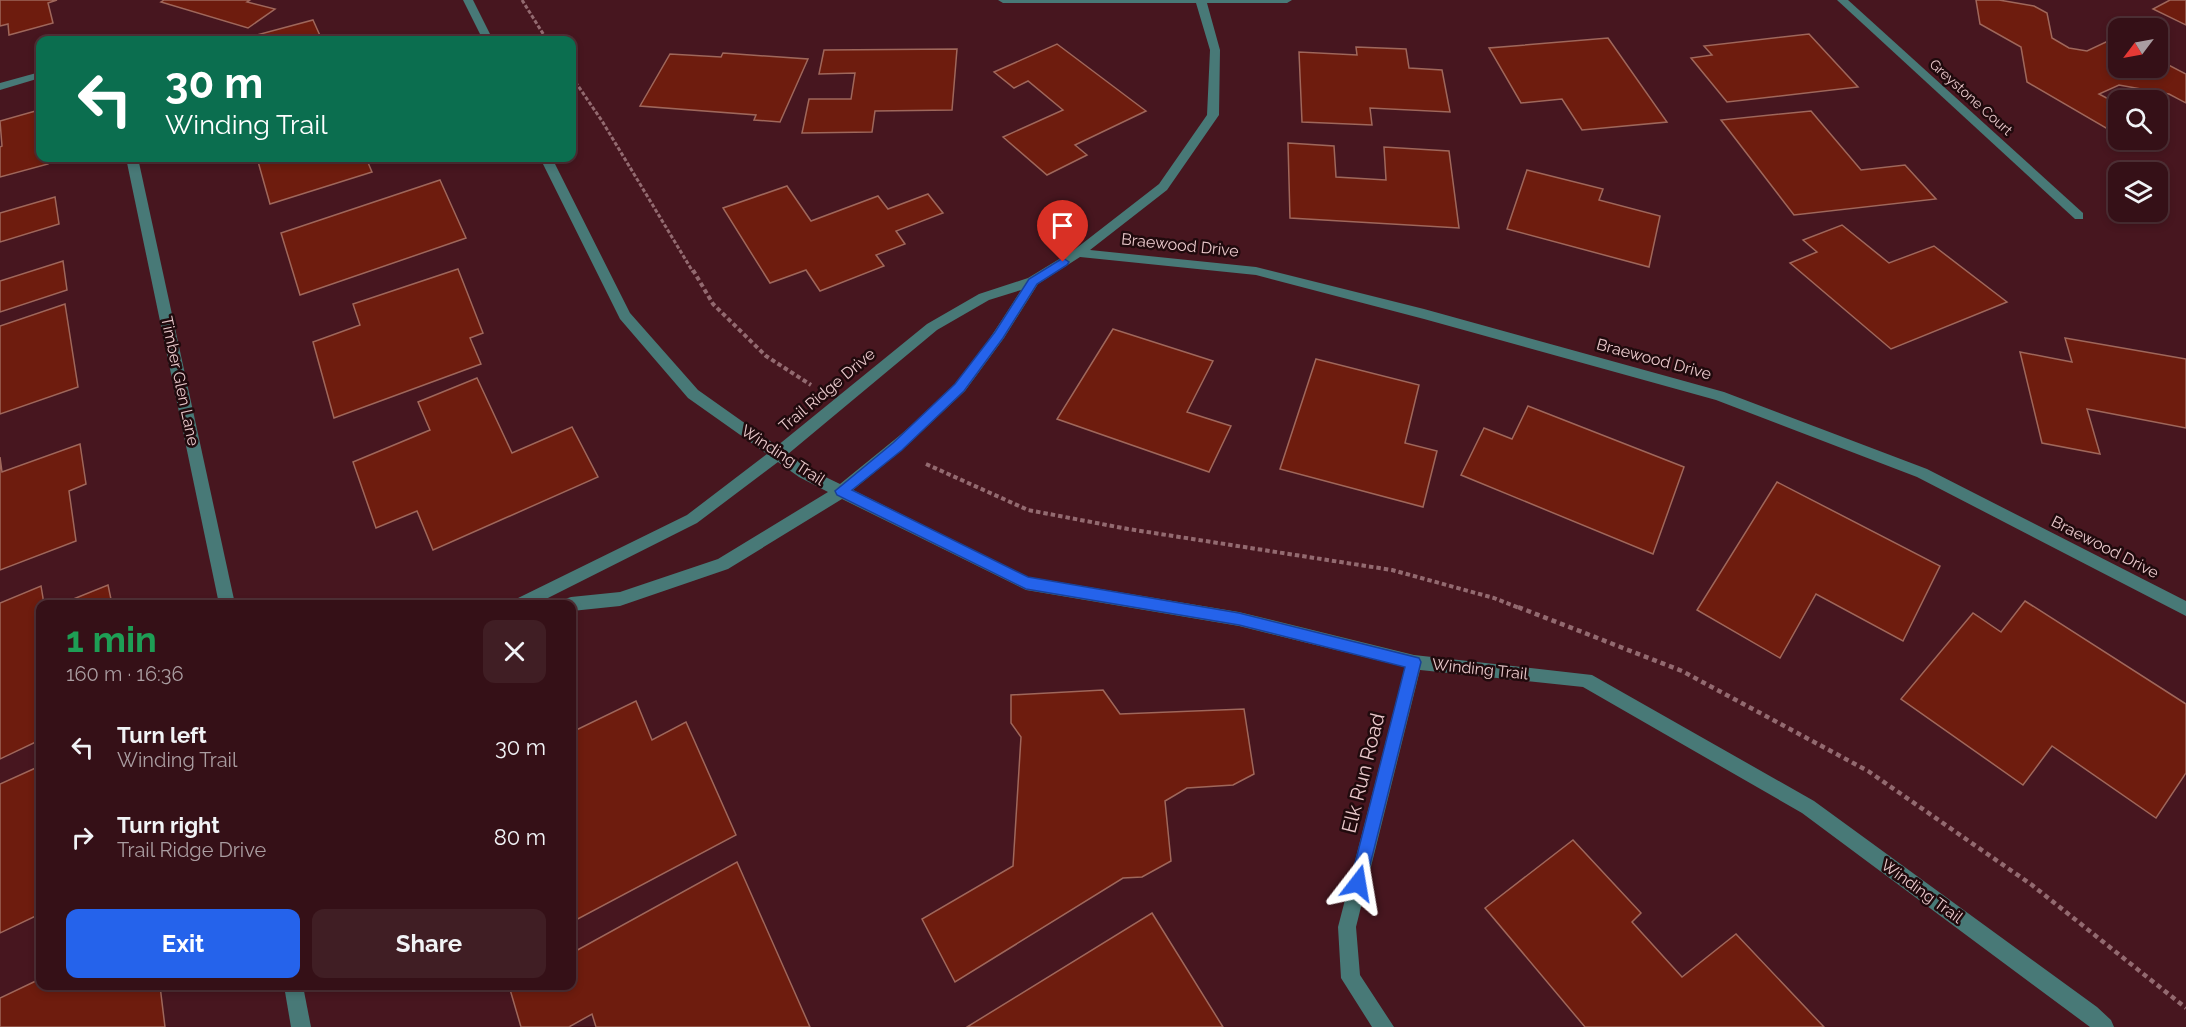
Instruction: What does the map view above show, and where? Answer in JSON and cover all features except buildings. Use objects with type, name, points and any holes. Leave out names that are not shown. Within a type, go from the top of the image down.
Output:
[{"type":"street","points":[[468,0],[486,36]]},
{"type":"street","points":[[1003,0],[1287,0]]},
{"type":"street","name":"Greystone Court","points":[[1842,0],[2079,216]]},
{"type":"street","name":"Trail Ridge Drive","points":[[530,600],[692,519],[778,454],[932,327],[984,297],[1033,281],[1078,253],[1163,187],[1213,115],[1215,50],[1201,1]]},
{"type":"street","points":[[0,87],[36,76]]},
{"type":"street","name":"Timber Glen Lane","points":[[133,162],[226,600]]},
{"type":"street","name":"Winding Trail","points":[[548,162],[625,316],[693,394],[804,473],[1026,583],[1239,619],[1414,662],[1586,680],[1808,807],[2090,1014],[2104,1027]]},
{"type":"street","name":"Braewood Drive","points":[[1078,253],[1256,271],[1424,314],[1719,396],[1922,473],[2186,609]]},
{"type":"street","name":"Trail Ridge Drive","points":[[576,603],[620,599],[723,564],[842,491],[897,446],[960,387],[999,335],[1033,281]]},
{"type":"street","name":"Elk Run Road","points":[[1384,1027],[1351,978],[1347,927],[1414,662]]},
{"type":"street","points":[[295,990],[301,1027]]},
{"type":"path","points":[[522,0],[544,36]]},
{"type":"path","points":[[576,83],[602,121],[713,304],[766,356],[838,404]]},
{"type":"path","points":[[897,446],[934,469],[1028,510],[1128,529],[1392,570],[1494,598],[1682,671],[1868,771],[2031,885],[2186,1008]]},
{"type":"route","points":[[1063,262],[1033,281],[999,335],[960,387],[897,446],[842,491],[1026,583],[1239,619],[1414,662],[1358,883]]}]
